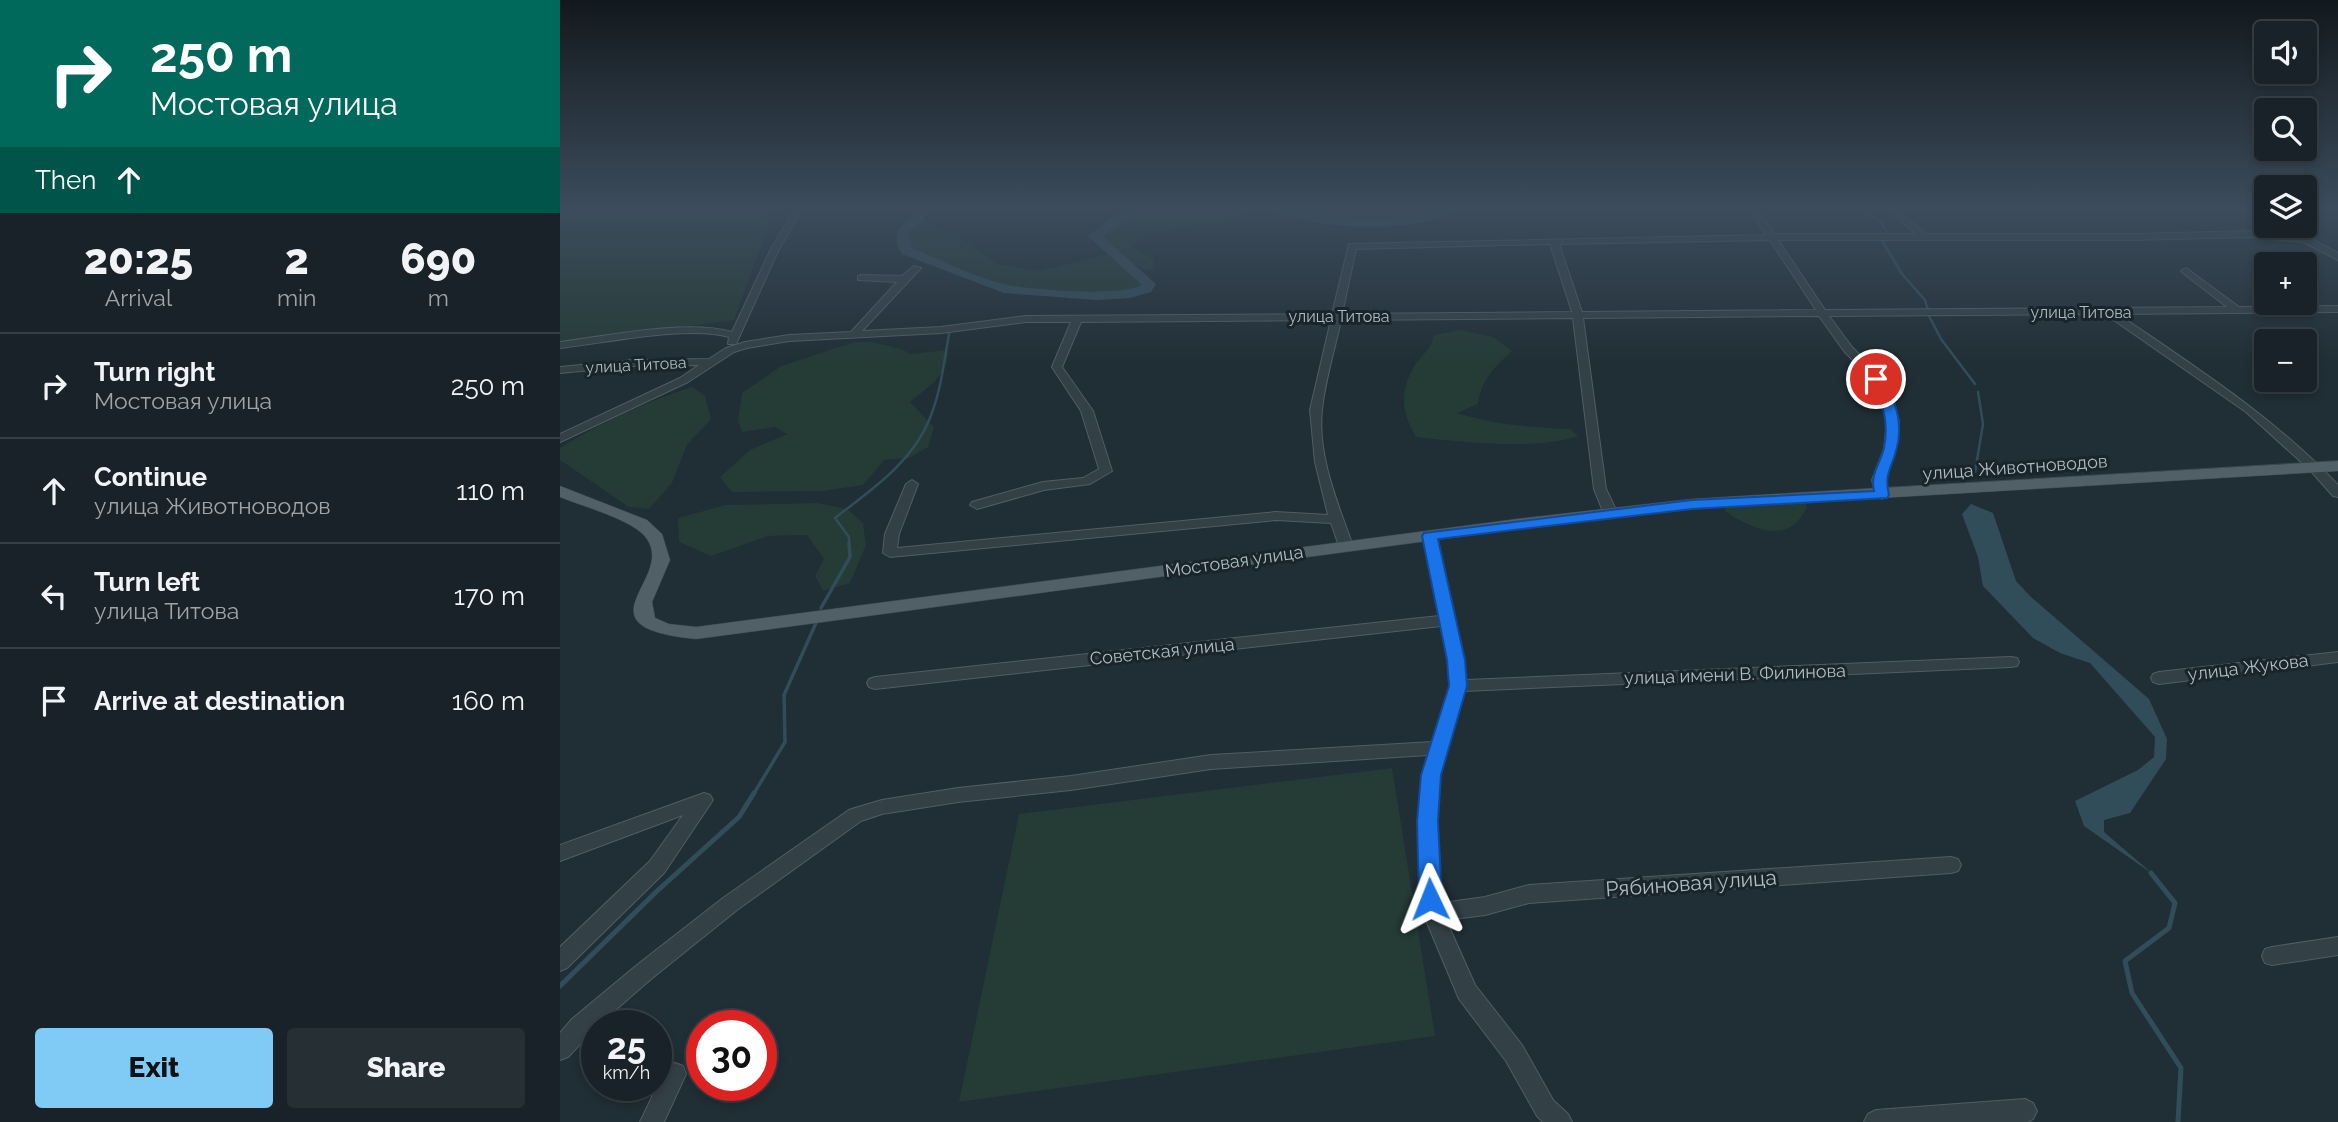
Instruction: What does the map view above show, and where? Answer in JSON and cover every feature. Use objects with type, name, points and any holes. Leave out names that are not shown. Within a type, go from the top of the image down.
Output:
[{"type":"main road","name":"улица Животноводов","points":[[1611,514],[1692,504],[1882,495],[2338,466]]},
{"type":"main road","name":"Мостовая улица","points":[[560,491],[641,524],[656,538],[661,560],[643,602],[646,621],[666,629],[696,633],[1611,514]]},
{"type":"street","points":[[560,438],[684,380],[730,350],[733,335],[772,260]]},
{"type":"street","points":[[1346,547],[1315,436],[1316,411],[1349,260]]},
{"type":"street","points":[[1560,260],[1578,315],[1600,489],[1611,514]]},
{"type":"street","points":[[1787,260],[1823,314],[1886,394],[1893,422],[1890,449],[1878,480],[1882,495]]},
{"type":"street","points":[[855,333],[917,268]]},
{"type":"street","points":[[2186,271],[2236,310]]},
{"type":"street","points":[[861,278],[904,279]]},
{"type":"street","name":"улица Титова","points":[[730,350],[789,338],[941,330],[1026,319],[2338,309]]},
{"type":"street","points":[[2109,312],[2250,411],[2315,467],[2338,493]]},
{"type":"street","points":[[976,505],[1043,486],[1086,481],[1106,471],[1087,411],[1057,367],[1078,318]]},
{"type":"street","points":[[560,345],[700,331],[727,331],[733,335]]},
{"type":"street","name":"улица Титова","points":[[560,370],[633,363],[713,362]]},
{"type":"street","name":"Мостовая улица","points":[[912,484],[892,534],[890,554],[1276,516],[1336,519]]},
{"type":"street","points":[[1430,536],[1456,660],[1458,686],[1431,775],[1427,821],[1433,912],[1467,992],[1514,1052],[1545,1108],[1560,1122]]},
{"type":"street","name":"Советская улица","points":[[875,683],[1448,620]]},
{"type":"street","name":"улица Жукова","points":[[2159,678],[2338,657]]},
{"type":"street","name":"улица имени В. Филинова","points":[[1458,686],[2011,662]]},
{"type":"street","points":[[560,1049],[580,1027],[644,972],[730,904],[855,815],[883,807],[958,795],[1060,785],[1211,762],[1438,748]]},
{"type":"street","points":[[560,853],[704,800],[657,867],[560,961]]},
{"type":"street","name":"Рябиновая улица","points":[[1433,912],[1485,906],[1529,894],[1951,865]]},
{"type":"street","points":[[2272,956],[2338,946]]},
{"type":"street","points":[[652,1122],[675,1074]]},
{"type":"street","points":[[1875,1122],[2025,1111]]},
{"type":"green space","points":[[560,260],[756,260],[734,320],[560,343]]},
{"type":"green space","points":[[931,260],[992,260],[997,264],[1041,271],[1084,260],[1122,260],[1149,284],[1146,289],[1130,294],[1097,296],[1004,289]]},
{"type":"green space","points":[[1126,260],[1153,260],[1154,270],[1144,269]]},
{"type":"green space","points":[[1461,330],[1493,337],[1512,351],[1490,375],[1482,388],[1478,404],[1457,413],[1499,423],[1570,429],[1578,436],[1561,441],[1520,444],[1416,437],[1405,411],[1404,394],[1409,376],[1434,335]]},
{"type":"green space","points":[[855,342],[872,342],[910,354],[948,350],[941,374],[910,402],[934,427],[928,447],[909,458],[884,460],[863,485],[824,491],[732,492],[720,477],[750,450],[787,434],[775,427],[742,432],[738,420],[742,393],[781,366]]},
{"type":"green space","points":[[692,387],[705,396],[711,419],[687,445],[672,483],[649,509],[629,507],[560,460],[560,448],[592,430],[624,413]]},
{"type":"green space","points":[[1805,501],[1807,507],[1800,519],[1791,527],[1781,530],[1759,529],[1725,509],[1729,506]]},
{"type":"green space","points":[[817,503],[847,509],[863,523],[866,545],[850,583],[823,591],[815,576],[824,559],[807,535],[768,536],[711,556],[679,542],[678,518],[725,505]]},
{"type":"green space","points":[[1392,768],[1435,1036],[959,1102],[1019,814]]},
{"type":"water","points":[[1971,504],[1993,513],[2016,581],[2149,699],[2167,739],[2166,759],[2130,813],[2104,820],[2104,832],[2154,875],[2084,826],[2075,801],[2138,770],[2154,757],[2155,737],[2090,663],[2060,653],[2033,638],[1983,586],[1978,557],[1962,514]]},
{"type":"waterway","points":[[931,260],[1004,289],[1097,296],[1130,294],[1146,289],[1149,284],[1122,260]]},
{"type":"waterway","points":[[1894,260],[1925,300],[1928,310]]},
{"type":"waterway","points":[[1929,316],[1941,339],[1975,384]]},
{"type":"waterway","points":[[849,543],[849,537],[835,518],[890,474],[923,434],[937,397],[949,334]]},
{"type":"waterway","points":[[1975,472],[1983,424],[1978,392]]},
{"type":"waterway","points":[[821,608],[850,557],[849,543]]},
{"type":"waterway","points":[[753,795],[785,742],[784,695],[816,623]]},
{"type":"waterway","points":[[560,986],[656,892],[739,817],[754,793]]},
{"type":"waterway","points":[[2151,873],[2175,903],[2169,928],[2125,961],[2132,993],[2181,1068],[2178,1122]]},
{"type":"route","points":[[1430,899],[1427,821],[1431,775],[1458,686],[1456,660],[1430,536],[1692,504],[1882,495],[1878,480],[1890,449],[1893,422],[1886,394],[1876,379]]}]
